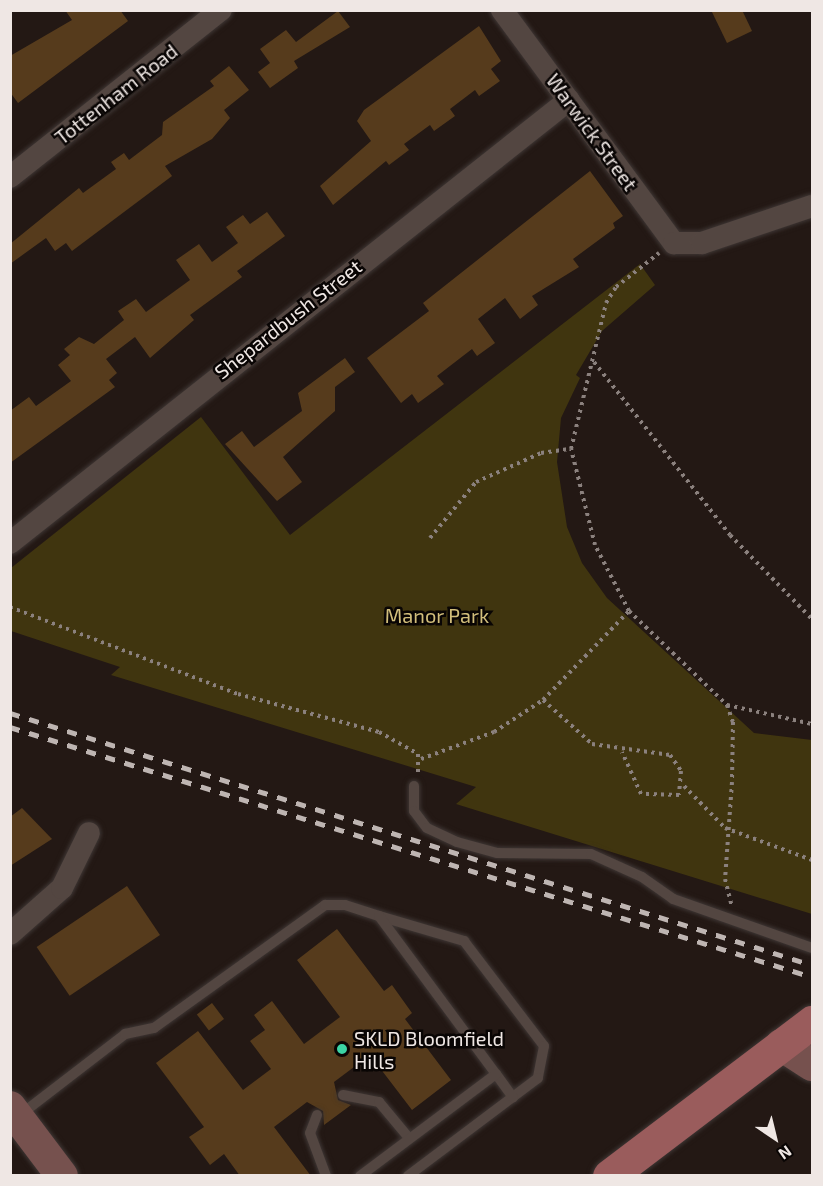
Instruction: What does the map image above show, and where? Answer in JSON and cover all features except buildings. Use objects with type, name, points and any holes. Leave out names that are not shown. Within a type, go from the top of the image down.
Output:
[{"type":"main road","points":[[609,1176],[813,1022]]},
{"type":"main road","points":[[781,1045],[813,1065]]},
{"type":"main road","points":[[14,1112],[62,1176]]},
{"type":"street","name":"Tottenham Road","points":[[10,177],[221,10]]},
{"type":"street","name":"Warwick Street","points":[[502,10],[680,245]]},
{"type":"street","name":"Shepardbush Street","points":[[10,543],[569,100]]},
{"type":"street","points":[[680,245],[813,206]]},
{"type":"street","points":[[10,934],[62,888],[89,833]]},
{"type":"lane","points":[[414,786],[414,812],[427,828],[457,842],[497,853],[591,854],[642,877],[673,899],[738,924],[813,948]]},
{"type":"lane","points":[[14,1112],[125,1034],[154,1028],[325,905],[345,905],[464,940],[544,1046],[538,1078],[408,1176]]},
{"type":"lane","points":[[379,916],[513,1097]]},
{"type":"lane","points":[[360,1176],[496,1074]]},
{"type":"lane","points":[[343,1095],[379,1102],[410,1138]]},
{"type":"lane","points":[[317,1115],[310,1133],[326,1176]]},
{"type":"path","points":[[680,245],[616,286],[599,326],[594,362],[571,449],[595,545],[629,611],[727,705],[733,722],[732,782],[725,828],[725,879],[738,924]]},
{"type":"path","points":[[594,362],[730,535],[813,619]]},
{"type":"path","points":[[430,538],[476,482],[541,453],[571,449]]},
{"type":"path","points":[[10,607],[238,694],[379,732],[407,744],[420,759]]},
{"type":"path","points":[[420,759],[494,732],[543,700],[629,611]]},
{"type":"path","points":[[543,700],[592,744],[621,752],[670,755],[684,786],[725,828],[813,860]]},
{"type":"path","points":[[727,705],[813,724]]},
{"type":"path","points":[[621,752],[642,794],[679,795],[684,786]]},
{"type":"path","points":[[414,786],[420,759]]},
{"type":"green space","name":"Manor Park","points":[[640,264],[655,285],[602,331],[576,375],[580,378],[561,418],[557,462],[567,527],[582,563],[607,598],[754,733],[812,740],[812,914],[456,804],[476,787],[111,675],[120,667],[11,631],[11,568],[201,417],[290,535]]},
{"type":"railway","points":[[10,713],[812,965]]},
{"type":"railway","points":[[10,727],[812,977]]},
{"type":"place","name":"SKLD Bloomfield Hills","points":[[342,1049]]}]
